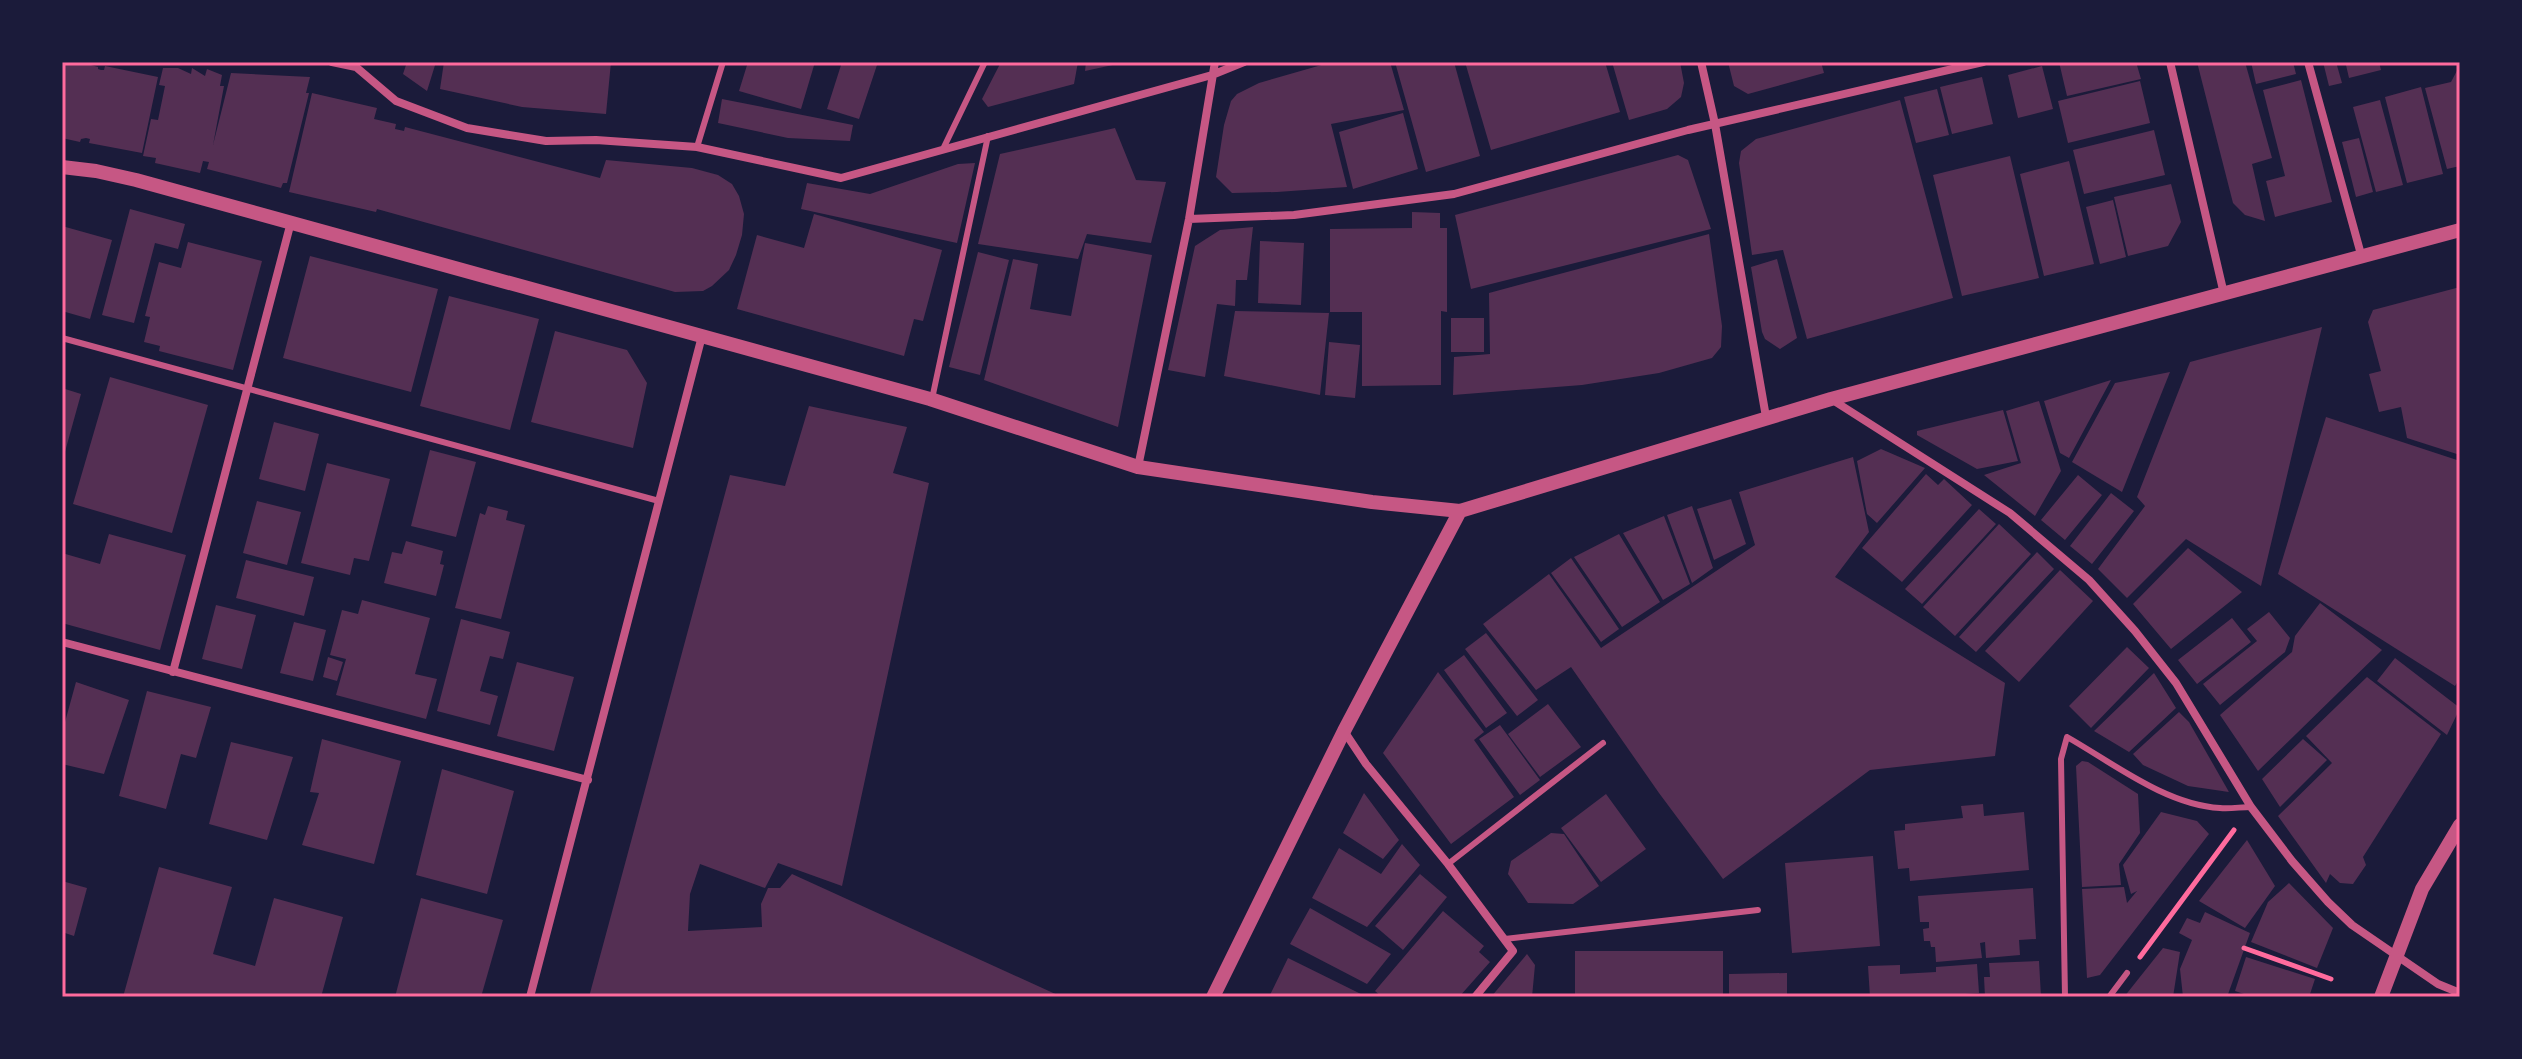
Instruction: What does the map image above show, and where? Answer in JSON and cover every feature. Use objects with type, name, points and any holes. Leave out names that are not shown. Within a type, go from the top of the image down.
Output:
[{"type":"street","points":[[332,62],[356,67],[396,101],[467,128],[546,141],[596,140],[697,147],[841,178],[1212,75],[1244,62]]},
{"type":"street","points":[[1138,467],[1189,219],[1215,62]]},
{"type":"street","points":[[1701,62],[1715,124],[1766,417]]},
{"type":"street","points":[[1189,219],[1294,215],[1454,194],[1715,124],[1955,65],[1983,62]]},
{"type":"street","points":[[2170,62],[2224,294]]},
{"type":"street","points":[[2308,62],[2362,258]]},
{"type":"street","points":[[62,167],[136,180],[291,221],[932,400],[1138,467],[1372,502],[1460,511],[1766,417],[2460,230]]},
{"type":"street","points":[[173,672],[291,221]]},
{"type":"street","points":[[530,997],[702,336]]},
{"type":"street","points":[[1831,399],[2010,513],[2089,580],[2176,683],[2251,807],[2328,902],[2352,925],[2438,984],[2460,993]]},
{"type":"street","points":[[1213,997],[1344,731],[1460,511]]},
{"type":"street","points":[[62,642],[588,780]]},
{"type":"street","points":[[1344,731],[1366,764],[1448,864],[1513,951],[1475,997]]},
{"type":"street","points":[[2381,997],[2422,889],[2460,825]]},
{"type":"lane","points":[[697,147],[723,62]]},
{"type":"lane","points":[[943,149],[985,62]]},
{"type":"lane","points":[[932,400],[988,136]]},
{"type":"lane","points":[[62,338],[659,501]]},
{"type":"lane","points":[[2065,997],[2061,759],[2067,737],[2159,789],[2191,802],[2219,808],[2251,807]]},
{"type":"lane","points":[[1448,864],[1603,743]]},
{"type":"lane","points":[[1505,939],[1758,910]]},
{"type":"lane","points":[[2109,997],[2127,973]]},
{"type":"path","points":[[2127,973],[2251,807]]},
{"type":"path","points":[[2244,948],[2331,979]]},
{"type":"building","points":[[62,62],[80,62],[101,70],[105,66],[158,77],[142,153],[89,143],[90,139],[86,138],[80,142],[62,138]]},
{"type":"building","points":[[407,62],[436,62],[427,91],[403,74]]},
{"type":"building","points":[[444,62],[611,62],[606,114],[522,107],[440,89]]},
{"type":"building","points":[[748,62],[815,62],[801,109],[739,91]]},
{"type":"building","points":[[842,62],[878,62],[859,119],[827,109]]},
{"type":"building","points":[[1001,62],[1078,62],[1074,84],[988,107],[982,99]]},
{"type":"building","points":[[1086,62],[1122,62],[1122,63],[1085,71]]},
{"type":"building","points":[[1332,62],[1390,62],[1404,110],[1331,124],[1347,187],[1232,193],[1216,177],[1231,101],[1237,94],[1259,83]]},
{"type":"building","points":[[1395,62],[1454,62],[1480,156],[1426,172]]},
{"type":"building","points":[[1465,62],[1605,62],[1620,112],[1491,150]]},
{"type":"building","points":[[1612,62],[1680,62],[1684,83],[1681,97],[1667,109],[1629,120]]},
{"type":"building","points":[[1728,62],[1821,62],[1824,73],[1748,94],[1734,86]]},
{"type":"building","points":[[2059,62],[2136,62],[2141,79],[2067,96]]},
{"type":"building","points":[[2197,62],[2245,62],[2272,158],[2252,164],[2265,221],[2245,215],[2233,203]]},
{"type":"building","points":[[2251,62],[2293,62],[2296,74],[2256,84]]},
{"type":"building","points":[[2323,62],[2336,62],[2342,83],[2329,86]]},
{"type":"building","points":[[2379,62],[2381,70],[2349,78],[2346,65]]},
{"type":"building","points":[[2460,65],[2460,166],[2447,169],[2425,88],[2451,82]]},
{"type":"building","points":[[2042,66],[2053,109],[2018,118],[2008,75]]},
{"type":"building","points":[[163,68],[178,68],[191,74],[192,68],[205,76],[207,69],[222,75],[220,86],[224,86],[213,145],[231,73],[310,77],[306,93],[309,93],[287,183],[283,183],[281,188],[207,169],[209,162],[203,161],[200,173],[155,163],[156,158],[143,156],[151,119],[158,120],[165,86],[159,85]]},
{"type":"building","points":[[1982,77],[1993,124],[1952,134],[1940,87]]},
{"type":"building","points":[[2301,80],[2332,202],[2275,217],[2266,181],[2285,176],[2263,90]]},
{"type":"building","points":[[2140,81],[2150,123],[2068,143],[2058,101]]},
{"type":"building","points":[[2421,87],[2443,174],[2407,183],[2385,97]]},
{"type":"building","points":[[1937,89],[1949,135],[1916,143],[1904,97]]},
{"type":"building","points":[[312,93],[377,108],[374,119],[396,124],[395,129],[404,131],[405,127],[600,178],[606,160],[692,168],[718,175],[732,184],[744,214],[736,255],[729,270],[712,286],[703,291],[675,292],[377,209],[376,212],[289,192]]},
{"type":"building","points":[[722,99],[853,125],[850,141],[788,138],[718,123]]},
{"type":"building","points":[[1900,100],[1953,298],[1807,339],[1783,250],[1752,255],[1739,163],[1741,151],[1756,139]]},
{"type":"building","points":[[2380,100],[2403,185],[2376,192],[2353,107]]},
{"type":"building","points":[[1403,113],[1418,169],[1353,189],[1339,132]]},
{"type":"building","points":[[1115,128],[1136,180],[1166,182],[1151,243],[1087,234],[1078,259],[978,244],[1000,154]]},
{"type":"building","points":[[2154,130],[2165,175],[2084,194],[2073,150]]},
{"type":"building","points":[[2359,138],[2373,192],[2356,197],[2342,142]]},
{"type":"building","points":[[1678,155],[1688,160],[1711,229],[1471,289],[1455,215]]},
{"type":"building","points":[[2010,156],[2039,278],[1962,296],[1933,175]]},
{"type":"building","points":[[2069,161],[2094,264],[2044,276],[2020,174]]},
{"type":"building","points":[[975,163],[957,243],[801,209],[807,183],[870,194],[958,164]]},
{"type":"building","points":[[2171,184],[2181,222],[2168,246],[2128,256],[2114,197]]},
{"type":"building","points":[[2113,200],[2126,257],[2100,264],[2086,207]]},
{"type":"building","points":[[130,209],[185,224],[178,249],[155,243],[134,323],[102,315]]},
{"type":"building","points":[[1412,212],[1440,213],[1440,228],[1447,228],[1447,312],[1441,311],[1441,385],[1362,386],[1362,312],[1330,312],[1330,229],[1412,228]]},
{"type":"building","points":[[814,214],[942,250],[923,321],[914,319],[904,356],[737,309],[757,235],[804,248]]},
{"type":"building","points":[[62,226],[112,240],[90,319],[62,311]]},
{"type":"building","points":[[1253,227],[1247,280],[1236,280],[1235,306],[1217,304],[1205,377],[1168,370],[1195,246],[1220,230]]},
{"type":"building","points":[[1709,234],[1722,326],[1721,347],[1712,358],[1659,373],[1582,385],[1453,395],[1454,357],[1490,354],[1489,293]]},
{"type":"building","points":[[1260,241],[1304,243],[1301,305],[1258,303]]},
{"type":"building","points":[[188,242],[262,261],[233,370],[159,351],[160,346],[144,342],[150,317],[145,316],[159,262],[181,268]]},
{"type":"building","points":[[1085,243],[1152,255],[1118,427],[984,380],[1013,259],[1038,264],[1030,309],[1071,316]]},
{"type":"building","points":[[978,252],[1009,260],[980,375],[949,367]]},
{"type":"building","points":[[310,256],[438,289],[411,392],[283,358]]},
{"type":"building","points":[[1777,259],[1797,338],[1780,349],[1765,339],[1762,332],[1751,267]]},
{"type":"building","points":[[2460,287],[2460,455],[2407,438],[2401,407],[2379,412],[2369,374],[2381,371],[2368,322],[2373,310]]},
{"type":"building","points":[[449,296],[539,319],[510,430],[420,406]]},
{"type":"building","points":[[1235,311],[1329,313],[1320,395],[1224,376]]},
{"type":"building","points":[[1451,318],[1484,318],[1484,352],[1451,352]]},
{"type":"building","points":[[2322,327],[2261,586],[2186,539],[2127,598],[2098,569],[2145,506],[2137,497],[2190,362]]},
{"type":"building","points":[[555,331],[627,350],[647,383],[633,448],[531,422]]},
{"type":"building","points":[[1329,342],[1360,345],[1355,398],[1325,395]]},
{"type":"building","points":[[2170,372],[2122,492],[2072,462],[2115,383]]},
{"type":"building","points":[[110,377],[208,405],[172,533],[73,504]]},
{"type":"building","points":[[2111,380],[2069,458],[2060,453],[2044,401]]},
{"type":"building","points":[[62,388],[81,394],[63,459],[62,458]]},
{"type":"building","points":[[2039,401],[2061,471],[2035,516],[1984,475],[2021,463],[2006,411]]},
{"type":"building","points":[[809,406],[907,427],[893,473],[929,483],[842,886],[778,863],[765,888],[700,864],[690,894],[688,931],[762,927],[761,904],[768,888],[780,888],[792,874],[1062,997],[589,997],[730,475],[785,486]]},
{"type":"building","points":[[2003,410],[2018,461],[1977,469],[1917,435],[1917,431]]},
{"type":"building","points":[[2326,417],[2460,461],[2460,678],[2455,686],[2278,574]]},
{"type":"building","points":[[274,422],[319,434],[305,491],[259,479]]},
{"type":"building","points":[[1881,449],[1925,468],[1877,523],[1867,514],[1857,461]]},
{"type":"building","points":[[430,450],[476,462],[456,537],[411,526]]},
{"type":"building","points":[[1853,457],[1869,532],[1835,577],[2005,683],[1995,756],[1870,770],[1723,879],[1571,667],[1536,690],[1483,624],[1549,574],[1601,648],[1755,545],[1739,492]]},
{"type":"building","points":[[327,463],[390,479],[369,561],[354,558],[350,575],[301,563]]},
{"type":"building","points":[[1926,474],[1938,485],[1944,479],[1972,505],[1902,582],[1862,548]]},
{"type":"building","points":[[2078,475],[2102,495],[2065,540],[2041,520]]},
{"type":"building","points":[[2111,493],[2134,511],[2092,564],[2070,546]]},
{"type":"building","points":[[1731,499],[1746,544],[1714,560],[1697,509]]},
{"type":"building","points":[[257,501],[301,512],[287,565],[243,553]]},
{"type":"building","points":[[488,506],[508,511],[506,520],[525,525],[501,619],[455,608],[480,513],[485,515]]},
{"type":"building","points":[[1692,506],[1713,568],[1692,583],[1667,515]]},
{"type":"building","points":[[1979,509],[1996,524],[1922,604],[1905,589]]},
{"type":"building","points":[[1664,516],[1690,584],[1663,600],[1623,533]]},
{"type":"building","points":[[1999,524],[2031,554],[1955,636],[1923,607]]},
{"type":"building","points":[[109,534],[186,555],[160,650],[62,623],[62,553],[100,564]]},
{"type":"building","points":[[1619,534],[1660,602],[1622,627],[1574,557]]},
{"type":"building","points":[[406,541],[443,551],[440,564],[444,565],[436,596],[384,583],[392,552],[402,554]]},
{"type":"building","points":[[2188,548],[2242,592],[2171,649],[2133,604]]},
{"type":"building","points":[[2037,552],[2054,569],[1976,652],[1959,637]]},
{"type":"building","points":[[1571,558],[1619,629],[1601,642],[1551,573]]},
{"type":"building","points":[[246,560],[314,577],[304,616],[236,598]]},
{"type":"building","points":[[2060,570],[2093,601],[2019,682],[1985,651]]},
{"type":"building","points":[[362,600],[430,618],[415,674],[437,679],[426,719],[336,695],[346,659],[330,655],[342,610],[358,614]]},
{"type":"building","points":[[2320,603],[2382,650],[2258,771],[2220,715],[2292,652],[2295,636]]},
{"type":"building","points":[[216,605],[256,615],[242,669],[202,659]]},
{"type":"building","points":[[2269,612],[2290,638],[2285,652],[2220,705],[2203,684],[2257,641],[2247,629]]},
{"type":"building","points":[[2232,618],[2251,642],[2197,684],[2178,660]]},
{"type":"building","points":[[461,619],[510,632],[503,659],[490,656],[480,691],[498,696],[490,725],[437,711]]},
{"type":"building","points":[[294,622],[326,630],[313,681],[280,673]]},
{"type":"building","points":[[1486,633],[1538,700],[1517,716],[1465,649]]},
{"type":"building","points":[[2127,647],[2149,668],[2091,728],[2069,706]]},
{"type":"building","points":[[1464,655],[1507,713],[1486,728],[1444,670]]},
{"type":"building","points":[[328,657],[343,662],[337,681],[323,677]]},
{"type":"building","points":[[2395,658],[2460,708],[2447,735],[2377,681]]},
{"type":"building","points":[[517,662],[574,677],[554,751],[497,736]]},
{"type":"building","points":[[1438,672],[1484,732],[1474,740],[1514,797],[1451,844],[1383,753]]},
{"type":"building","points":[[2154,673],[2176,708],[2129,752],[2094,731]]},
{"type":"building","points":[[2367,677],[2441,734],[2363,857],[2366,865],[2353,884],[2340,883],[2330,874],[2326,883],[2278,816],[2332,763],[2306,736]]},
{"type":"building","points":[[76,682],[129,700],[104,774],[62,764],[62,733]]},
{"type":"building","points":[[147,691],[211,707],[196,758],[181,754],[166,809],[119,796]]},
{"type":"building","points":[[1548,704],[1581,747],[1540,777],[1508,734]]},
{"type":"building","points":[[2179,712],[2189,722],[2229,792],[2188,786],[2143,765],[2133,754]]},
{"type":"building","points":[[1500,725],[1540,780],[1520,795],[1479,739]]},
{"type":"building","points":[[322,739],[401,761],[374,864],[302,845],[319,793],[310,792]]},
{"type":"building","points":[[2303,739],[2327,760],[2280,807],[2262,779]]},
{"type":"building","points":[[231,742],[293,757],[267,840],[209,824]]},
{"type":"building","points":[[2082,761],[2138,794],[2140,833],[2119,864],[2121,885],[2082,887],[2076,766]]},
{"type":"building","points":[[442,769],[514,791],[487,894],[416,875]]},
{"type":"building","points":[[1364,793],[1399,840],[1383,859],[1343,833]]},
{"type":"building","points":[[1606,794],[1646,849],[1601,882],[1561,828]]},
{"type":"building","points":[[1983,804],[1984,816],[2024,812],[2029,870],[1910,881],[1909,868],[1898,869],[1894,831],[1905,830],[1905,824],[1963,818],[1961,806]]},
{"type":"building","points":[[2161,812],[2197,821],[2209,834],[2100,975],[2087,978],[2082,889],[2124,887],[2127,903],[2137,891],[2131,894],[2123,865]]},
{"type":"building","points":[[1551,833],[1564,834],[1599,886],[1573,904],[1528,903],[1508,874],[1511,861]]},
{"type":"building","points":[[2247,840],[2275,886],[2245,928],[2199,901]]},
{"type":"building","points":[[1402,844],[1420,865],[1367,927],[1312,898],[1339,848],[1381,874]]},
{"type":"building","points":[[1873,856],[1880,946],[1792,953],[1785,863]]},
{"type":"building","points":[[159,867],[232,887],[213,954],[255,966],[274,898],[343,917],[321,997],[123,997]]},
{"type":"building","points":[[1420,874],[1447,897],[1403,950],[1375,926]]},
{"type":"building","points":[[62,881],[87,888],[74,936],[62,932]]},
{"type":"building","points":[[2289,883],[2333,928],[2317,968],[2251,942],[2268,902]]},
{"type":"building","points":[[2033,888],[2036,939],[2019,940],[2020,955],[1986,958],[1985,942],[1980,943],[1982,958],[1936,962],[1935,947],[1931,947],[1930,941],[1924,941],[1923,929],[1929,928],[1929,922],[1920,922],[1918,896]]},
{"type":"building","points":[[421,898],[503,920],[481,997],[395,997]]},
{"type":"building","points":[[1310,908],[1391,954],[1367,984],[1290,944]]},
{"type":"building","points":[[1443,911],[1484,946],[1479,952],[1490,962],[1459,997],[1382,997],[1375,991]]},
{"type":"building","points":[[2205,912],[2250,933],[2227,997],[2183,997],[2180,969],[2192,940],[2179,933],[2187,918],[2200,923]]},
{"type":"building","points":[[2163,948],[2180,952],[2173,997],[2124,997]]},
{"type":"building","points":[[1575,951],[1723,951],[1723,997],[1575,997]]},
{"type":"building","points":[[1527,954],[1535,965],[1532,997],[1491,997]]},
{"type":"building","points":[[2246,957],[2315,979],[2309,997],[2253,997],[2235,991]]},
{"type":"building","points":[[1288,958],[1367,997],[1269,997]]},
{"type":"building","points":[[2039,961],[2041,997],[1985,997],[1984,977],[1990,977],[1989,963]]},
{"type":"building","points":[[1977,964],[1979,993],[1965,994],[1965,997],[1870,997],[1868,966],[1900,965],[1900,974],[1936,972],[1936,967]]},
{"type":"building","points":[[1787,973],[1787,997],[1729,997],[1729,974]]}]
